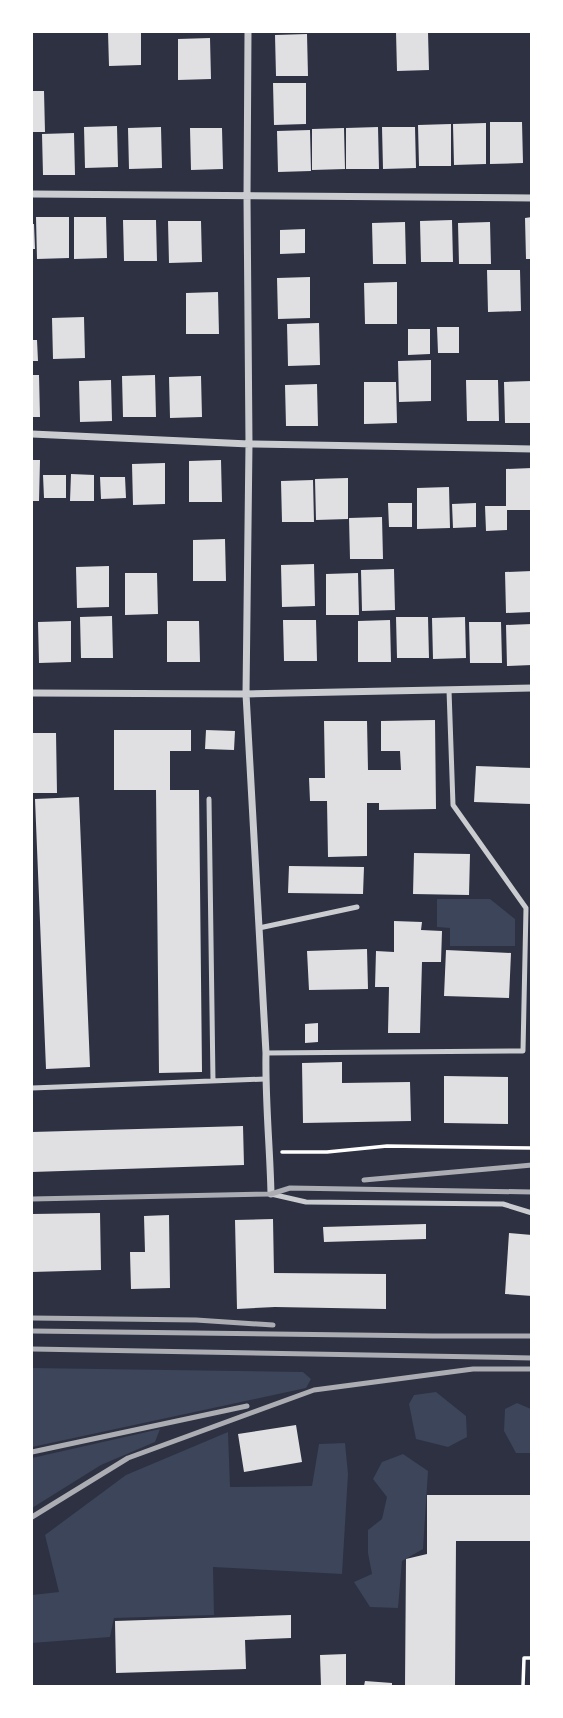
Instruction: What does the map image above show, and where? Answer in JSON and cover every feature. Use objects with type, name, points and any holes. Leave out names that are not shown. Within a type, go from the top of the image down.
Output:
[{"type":"street","points":[[248,32],[249,444],[246,694],[271,1194]]},
{"type":"street","points":[[32,194],[531,198]]},
{"type":"street","points":[[32,434],[249,444],[531,449]]},
{"type":"street","points":[[32,693],[246,694],[531,688]]},
{"type":"lane","points":[[266,1052],[523,1051],[526,908],[453,805],[449,690]]},
{"type":"lane","points":[[209,799],[213,1081]]},
{"type":"lane","points":[[259,928],[357,907]]},
{"type":"lane","points":[[32,1088],[265,1079]]},
{"type":"lane","points":[[271,1194],[306,1202],[503,1204],[531,1213]]},
{"type":"path","points":[[270,1152],[327,1152],[387,1146],[531,1148]]},
{"type":"path","points":[[523,1686],[524,1658],[531,1658]]},
{"type":"shaded area","points":[[437,899],[490,899],[515,919],[515,946],[450,946],[450,928],[437,927]]},
{"type":"shaded area","points":[[32,1368],[303,1372],[311,1379],[306,1388],[32,1447]]},
{"type":"shaded area","points":[[436,1392],[466,1416],[467,1437],[448,1447],[416,1439],[409,1404],[414,1395]]},
{"type":"shaded area","points":[[517,1403],[531,1409],[531,1453],[516,1453],[504,1431],[505,1409]]},
{"type":"shaded area","points":[[160,1429],[155,1442],[101,1465],[32,1508],[32,1458]]},
{"type":"shaded area","points":[[228,1432],[230,1487],[312,1486],[319,1444],[345,1443],[348,1474],[342,1574],[213,1567],[214,1615],[114,1618],[110,1637],[32,1643],[32,1595],[59,1592],[45,1535],[126,1475]]},
{"type":"shaded area","points":[[403,1454],[428,1471],[423,1549],[402,1561],[398,1608],[370,1607],[354,1582],[372,1574],[368,1530],[382,1519],[387,1497],[373,1479],[382,1462]]},
{"type":"building","points":[[108,32],[141,32],[141,65],[109,66]]},
{"type":"building","points":[[396,32],[428,32],[429,70],[397,71]]},
{"type":"building","points":[[307,34],[308,76],[276,76],[275,35]]},
{"type":"building","points":[[210,38],[211,79],[178,80],[178,39]]},
{"type":"building","points":[[273,83],[306,83],[306,124],[274,125]]},
{"type":"building","points":[[32,91],[44,91],[45,132],[32,132]]},
{"type":"building","points":[[490,122],[522,122],[523,163],[490,164]]},
{"type":"building","points":[[486,123],[486,164],[454,165],[453,124]]},
{"type":"building","points":[[451,124],[451,166],[419,166],[418,125]]},
{"type":"building","points":[[117,126],[118,167],[85,168],[84,127]]},
{"type":"building","points":[[161,127],[162,168],[129,169],[128,128]]},
{"type":"building","points":[[378,127],[379,169],[346,169],[346,128]]},
{"type":"building","points":[[382,127],[415,127],[416,168],[383,169]]},
{"type":"building","points":[[190,128],[222,128],[223,169],[191,170]]},
{"type":"building","points":[[344,128],[345,169],[312,170],[312,129]]},
{"type":"building","points":[[310,130],[311,171],[278,172],[277,131]]},
{"type":"building","points":[[74,133],[75,175],[43,175],[42,134]]},
{"type":"building","points":[[36,217],[69,217],[69,258],[37,259]]},
{"type":"building","points":[[74,217],[106,217],[107,258],[74,259]]},
{"type":"building","points":[[532,217],[532,259],[526,259],[525,218]]},
{"type":"building","points":[[123,220],[156,220],[157,261],[124,261]]},
{"type":"building","points":[[452,220],[453,262],[421,262],[420,221]]},
{"type":"building","points":[[168,221],[201,221],[202,262],[169,263]]},
{"type":"building","points":[[405,222],[406,264],[373,264],[372,223]]},
{"type":"building","points":[[490,222],[491,264],[459,264],[458,223]]},
{"type":"building","points":[[34,224],[35,249],[32,249]]},
{"type":"building","points":[[305,229],[305,253],[280,254],[280,230]]},
{"type":"building","points":[[487,270],[520,270],[521,311],[488,312]]},
{"type":"building","points":[[310,277],[310,318],[278,319],[277,278]]},
{"type":"building","points":[[397,282],[397,324],[365,324],[364,283]]},
{"type":"building","points":[[218,292],[219,334],[186,334],[186,293]]},
{"type":"building","points":[[84,317],[85,358],[53,359],[52,318]]},
{"type":"building","points":[[319,323],[320,365],[288,366],[287,324]]},
{"type":"building","points":[[437,327],[459,327],[459,353],[438,353]]},
{"type":"building","points":[[408,329],[430,329],[430,354],[408,355]]},
{"type":"building","points":[[32,340],[37,340],[38,361],[32,361]]},
{"type":"building","points":[[431,360],[431,401],[399,402],[398,361]]},
{"type":"building","points":[[32,375],[39,375],[40,417],[32,417]]},
{"type":"building","points":[[155,375],[156,417],[123,417],[122,376]]},
{"type":"building","points":[[201,376],[202,417],[170,418],[169,377]]},
{"type":"building","points":[[111,380],[112,421],[80,422],[79,381]]},
{"type":"building","points":[[466,380],[498,380],[499,421],[467,421]]},
{"type":"building","points":[[532,381],[532,423],[505,423],[504,382]]},
{"type":"building","points":[[364,382],[396,382],[397,423],[364,424]]},
{"type":"building","points":[[317,384],[318,426],[286,426],[285,385]]},
{"type":"building","points":[[32,460],[40,460],[39,501],[32,501]]},
{"type":"building","points":[[221,460],[222,502],[189,502],[189,461]]},
{"type":"building","points":[[165,463],[165,504],[133,505],[132,464]]},
{"type":"building","points":[[532,468],[532,510],[507,510],[507,530],[486,531],[485,506],[506,506],[506,469]]},
{"type":"building","points":[[71,474],[94,475],[94,501],[70,501]]},
{"type":"building","points":[[43,475],[66,475],[66,498],[44,498]]},
{"type":"building","points":[[100,477],[125,477],[126,498],[101,499]]},
{"type":"building","points":[[348,478],[348,519],[316,520],[315,479]]},
{"type":"building","points":[[313,480],[314,522],[282,522],[281,481]]},
{"type":"building","points":[[449,487],[450,528],[417,529],[417,488]]},
{"type":"building","points":[[388,503],[412,503],[412,527],[389,527]]},
{"type":"building","points":[[476,503],[476,527],[453,528],[452,504]]},
{"type":"building","points":[[382,517],[383,559],[350,559],[349,518]]},
{"type":"building","points":[[225,539],[226,581],[193,581],[193,540]]},
{"type":"building","points":[[314,564],[315,606],[282,607],[281,565]]},
{"type":"building","points":[[109,566],[109,607],[77,608],[76,567]]},
{"type":"building","points":[[394,569],[395,610],[362,611],[361,570]]},
{"type":"building","points":[[532,571],[532,612],[506,613],[505,572]]},
{"type":"building","points":[[125,573],[157,573],[158,614],[125,615]]},
{"type":"building","points":[[358,573],[359,615],[326,615],[326,574]]},
{"type":"building","points":[[112,616],[113,658],[81,658],[80,617]]},
{"type":"building","points":[[396,617],[428,617],[429,658],[397,658]]},
{"type":"building","points":[[465,617],[466,658],[433,659],[432,618]]},
{"type":"building","points":[[283,620],[316,620],[317,661],[284,661]]},
{"type":"building","points":[[390,620],[391,662],[358,662],[358,621]]},
{"type":"building","points":[[71,621],[71,662],[39,663],[38,622]]},
{"type":"building","points":[[167,621],[199,621],[200,662],[167,662]]},
{"type":"building","points":[[469,622],[501,622],[502,663],[470,663]]},
{"type":"building","points":[[532,624],[532,665],[507,666],[506,625]]},
{"type":"building","points":[[435,720],[436,809],[379,810],[379,803],[367,803],[367,856],[328,857],[327,801],[310,801],[309,778],[325,778],[324,721],[367,721],[368,770],[401,770],[400,751],[381,751],[381,721]]},
{"type":"building","points":[[114,730],[191,730],[191,751],[170,751],[170,790],[199,790],[202,1072],[159,1073],[156,790],[114,790]]},
{"type":"building","points":[[206,730],[235,731],[234,750],[205,749]]},
{"type":"building","points":[[32,733],[56,733],[57,793],[32,793]]},
{"type":"building","points":[[476,766],[532,768],[532,804],[474,802]]},
{"type":"building","points":[[79,797],[90,1067],[46,1069],[35,799]]},
{"type":"building","points":[[414,853],[470,854],[469,895],[413,894]]},
{"type":"building","points":[[289,866],[364,867],[363,894],[288,893]]},
{"type":"building","points":[[394,921],[422,922],[421,930],[442,931],[441,962],[422,962],[420,1033],[388,1033],[389,987],[375,987],[376,951],[394,952]]},
{"type":"building","points":[[367,949],[368,989],[309,990],[307,951]]},
{"type":"building","points":[[446,950],[511,953],[509,998],[444,996]]},
{"type":"building","points":[[318,1023],[318,1042],[305,1043],[305,1024]]},
{"type":"building","points":[[342,1062],[342,1083],[410,1082],[411,1121],[303,1123],[302,1063]]},
{"type":"building","points":[[444,1076],[508,1077],[508,1124],[444,1123]]},
{"type":"building","points":[[243,1126],[244,1165],[32,1172],[32,1132]]},
{"type":"building","points":[[100,1213],[101,1270],[32,1272],[32,1214]]},
{"type":"building","points":[[169,1215],[170,1288],[131,1289],[130,1252],[145,1252],[144,1216]]},
{"type":"building","points":[[273,1219],[274,1273],[386,1274],[386,1309],[237,1309],[235,1220]]},
{"type":"building","points":[[426,1224],[426,1239],[324,1242],[323,1227]]},
{"type":"building","points":[[509,1233],[532,1235],[532,1296],[505,1294]]},
{"type":"building","points":[[296,1425],[302,1462],[244,1472],[238,1434]]},
{"type":"building","points":[[427,1495],[532,1495],[532,1541],[456,1541],[455,1686],[405,1686],[406,1559],[427,1554]]},
{"type":"building","points":[[291,1615],[291,1638],[245,1640],[246,1669],[116,1673],[115,1621]]},
{"type":"building","points":[[346,1654],[346,1686],[321,1686],[320,1655]]},
{"type":"building","points":[[365,1681],[392,1683],[392,1686],[364,1686]]},
{"type":"railway","points":[[364,1180],[532,1165]]},
{"type":"railway","points":[[32,1199],[271,1194],[290,1188],[532,1192]]},
{"type":"railway","points":[[32,1318],[196,1320],[273,1325]]},
{"type":"railway","points":[[32,1331],[532,1336]]},
{"type":"railway","points":[[32,1349],[532,1358]]},
{"type":"railway","points":[[32,1517],[128,1458],[314,1390],[473,1369],[532,1369]]},
{"type":"railway","points":[[32,1452],[247,1406]]}]
